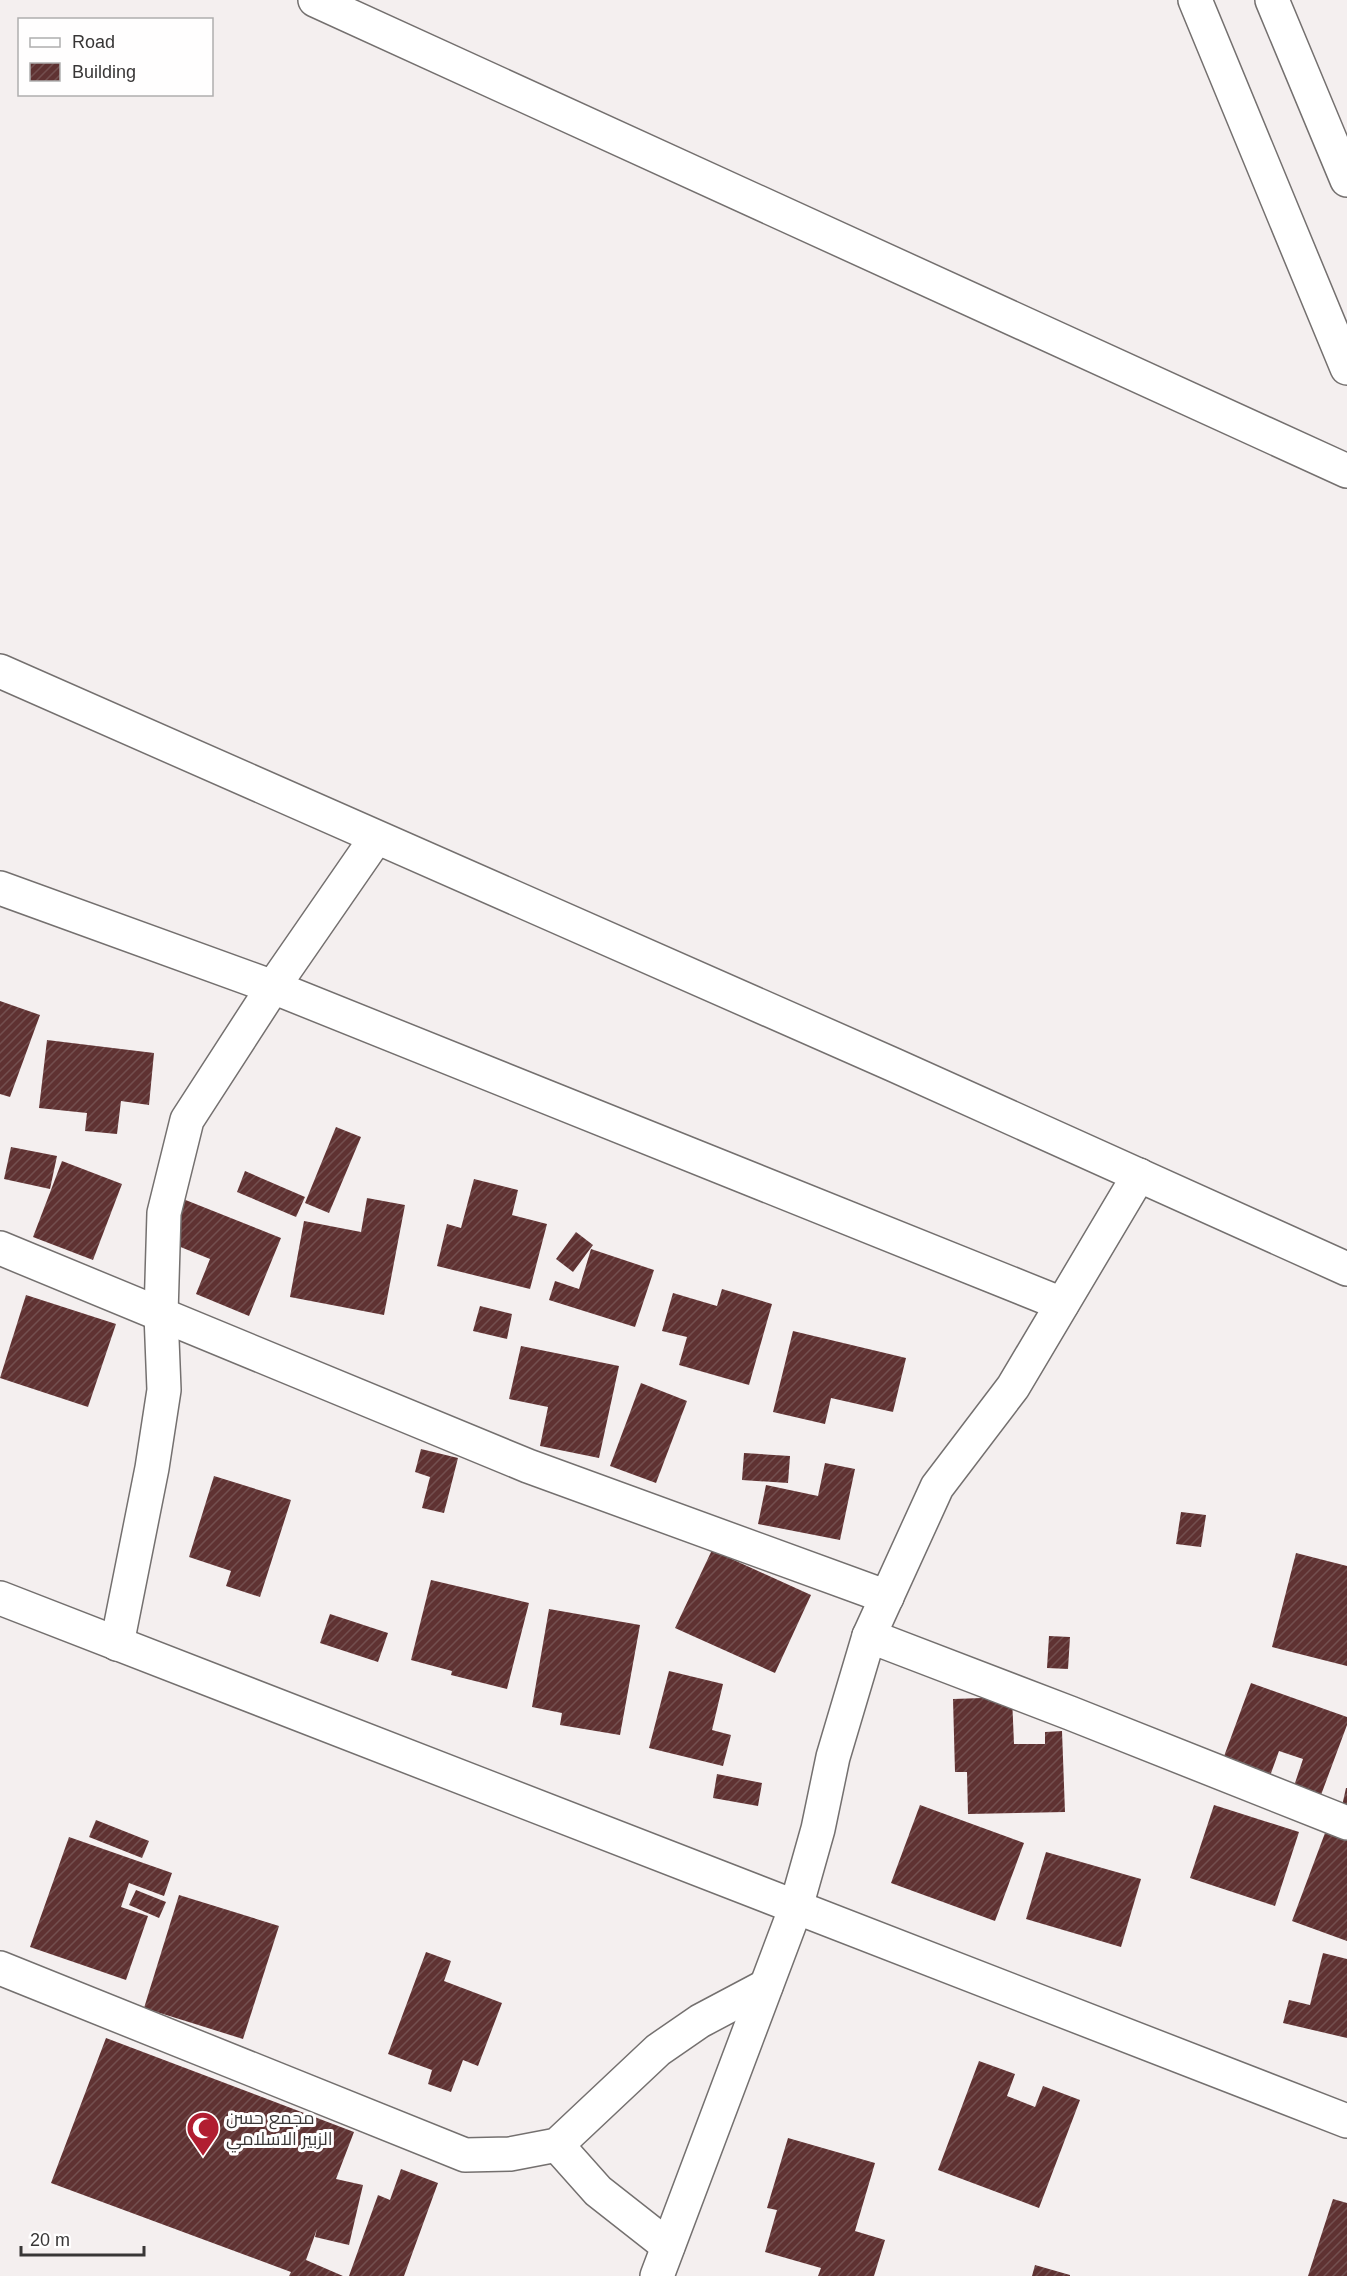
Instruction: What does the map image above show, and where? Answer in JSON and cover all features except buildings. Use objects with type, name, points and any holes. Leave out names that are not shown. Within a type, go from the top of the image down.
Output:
[{"type":"street","points":[[315,0],[1347,471]]},
{"type":"street","points":[[1195,0],[1347,368]]},
{"type":"street","points":[[1272,0],[1347,180]]},
{"type":"street","points":[[0,671],[1347,1269]]},
{"type":"street","points":[[117,1644],[152,1468],[164,1390],[161,1314],[164,1213],[187,1120],[273,987],[376,838]]},
{"type":"street","points":[[0,888],[273,987],[1062,1304]]},
{"type":"street","points":[[557,2145],[663,2261],[796,1907],[818,1829],[833,1757],[868,1636],[937,1487],[1013,1387],[1139,1175]]},
{"type":"street","points":[[0,1248],[528,1466],[887,1597]]},
{"type":"street","points":[[0,1599],[1347,2121]]},
{"type":"street","points":[[868,1636],[1347,1823]]},
{"type":"street","points":[[0,1968],[465,2155],[510,2154],[557,2145],[658,2050],[700,2021],[766,1986]]},
{"type":"place","name":"مجمع حسن الزبير الاسلامي","points":[[203,2157]]}]
